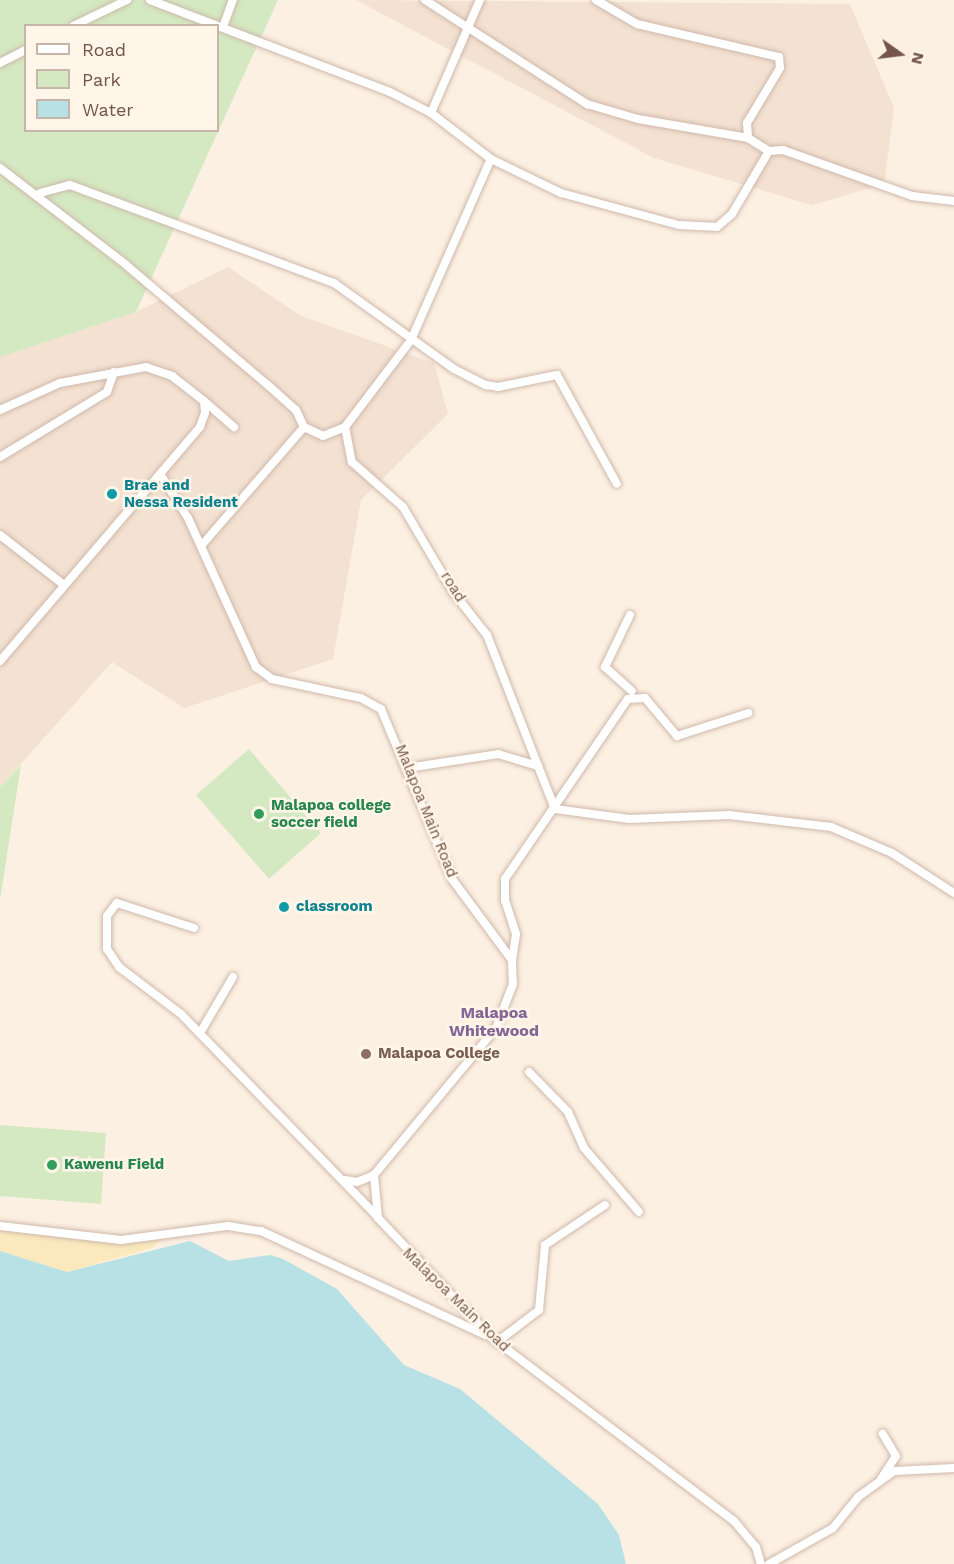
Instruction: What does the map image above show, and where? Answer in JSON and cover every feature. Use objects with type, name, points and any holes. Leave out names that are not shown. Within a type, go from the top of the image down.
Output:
[{"type":"street","points":[[77,24],[127,0]]},
{"type":"street","points":[[150,0],[216,24]]},
{"type":"street","points":[[224,27],[233,0]]},
{"type":"street","points":[[424,0],[587,104],[638,119],[747,138],[769,151],[783,150],[912,196],[954,201]]},
{"type":"street","points":[[431,113],[480,0]]},
{"type":"street","points":[[596,0],[637,24],[779,57],[780,68],[747,123],[747,138]]},
{"type":"street","points":[[219,25],[431,113],[491,159],[561,193],[699,228],[717,227],[732,214],[769,151]]},
{"type":"street","points":[[0,63],[24,51]]},
{"type":"street","points":[[0,168],[40,194],[269,386],[296,410],[304,427],[323,436],[345,427],[411,340],[491,159]]},
{"type":"street","points":[[40,194],[70,185],[213,234],[334,283],[411,340],[486,385],[498,387],[557,375],[617,484]]},
{"type":"street","points":[[0,410],[60,384],[114,372],[163,371],[234,427]]},
{"type":"street","points":[[0,457],[107,392],[114,372]]},
{"type":"street","points":[[0,661],[204,421],[204,402]]},
{"type":"street","points":[[201,546],[304,427]]},
{"type":"street","name":"road","points":[[345,427],[352,462],[403,507],[453,592],[487,635],[555,809]]},
{"type":"street","name":"Malapoa Main Road","points":[[160,474],[201,546],[256,667],[272,679],[376,704],[407,768],[452,879],[512,960]]},
{"type":"street","points":[[0,535],[64,585]]},
{"type":"street","points":[[630,615],[605,667],[632,691]]},
{"type":"street","points":[[341,1178],[357,1182],[374,1174],[496,1028],[513,984],[512,960],[516,934],[505,901],[505,879],[632,697],[649,702],[677,736],[748,713]]},
{"type":"street","points":[[407,768],[487,753],[538,766]]},
{"type":"street","points":[[555,809],[629,819],[729,815],[831,827],[892,853],[954,894]]},
{"type":"street","name":"Malapoa Main Road","points":[[194,928],[123,902],[110,910],[102,943],[119,967],[171,1004],[200,1033],[494,1340],[734,1521],[756,1547],[761,1564]]},
{"type":"street","points":[[200,1033],[233,977]]},
{"type":"street","points":[[529,1072],[568,1112],[584,1149],[639,1212]]},
{"type":"street","points":[[374,1174],[378,1218]]},
{"type":"street","points":[[0,1226],[121,1240],[228,1226],[261,1231],[494,1340],[539,1311],[545,1245],[605,1205]]},
{"type":"street","points":[[880,1481],[896,1456],[883,1434]]},
{"type":"street","points":[[770,1564],[833,1528],[858,1497],[894,1471],[953,1470]]},
{"type":"shaded area","points":[[356,0],[850,4],[894,108],[884,184],[812,205],[654,158]]},
{"type":"shaded area","points":[[228,267],[301,316],[434,363],[448,414],[361,500],[333,659],[184,708],[112,662],[0,787],[0,357],[136,312]]},
{"type":"green space","points":[[0,0],[278,0],[219,130],[219,24],[24,24],[24,132],[218,132],[136,312],[0,357]]},
{"type":"green space","name":"Malapoa college soccer field","points":[[249,749],[321,833],[269,879],[196,795]]},
{"type":"green space","points":[[21,765],[0,900],[0,787]]},
{"type":"green space","name":"Kawenu Field","points":[[0,1125],[106,1133],[101,1204],[0,1196]]},
{"type":"sand","points":[[0,1230],[91,1240],[160,1240],[152,1248],[67,1272],[0,1251]]},
{"type":"water","points":[[190,1241],[229,1261],[270,1255],[283,1259],[337,1289],[404,1365],[460,1389],[598,1504],[619,1535],[626,1564],[0,1564],[0,1251],[67,1272]]},
{"type":"place","name":"Brae and Nessa Resident","points":[[112,494]]},
{"type":"place","name":"Malapoa college soccer field","points":[[259,814]]},
{"type":"place","name":"classroom","points":[[284,907]]},
{"type":"place","name":"Malapoa College","points":[[366,1054]]},
{"type":"place","name":"Kawenu Field","points":[[52,1165]]},
{"type":"district","name":"Malapoa Whitewood","points":[[494,1022]]}]
